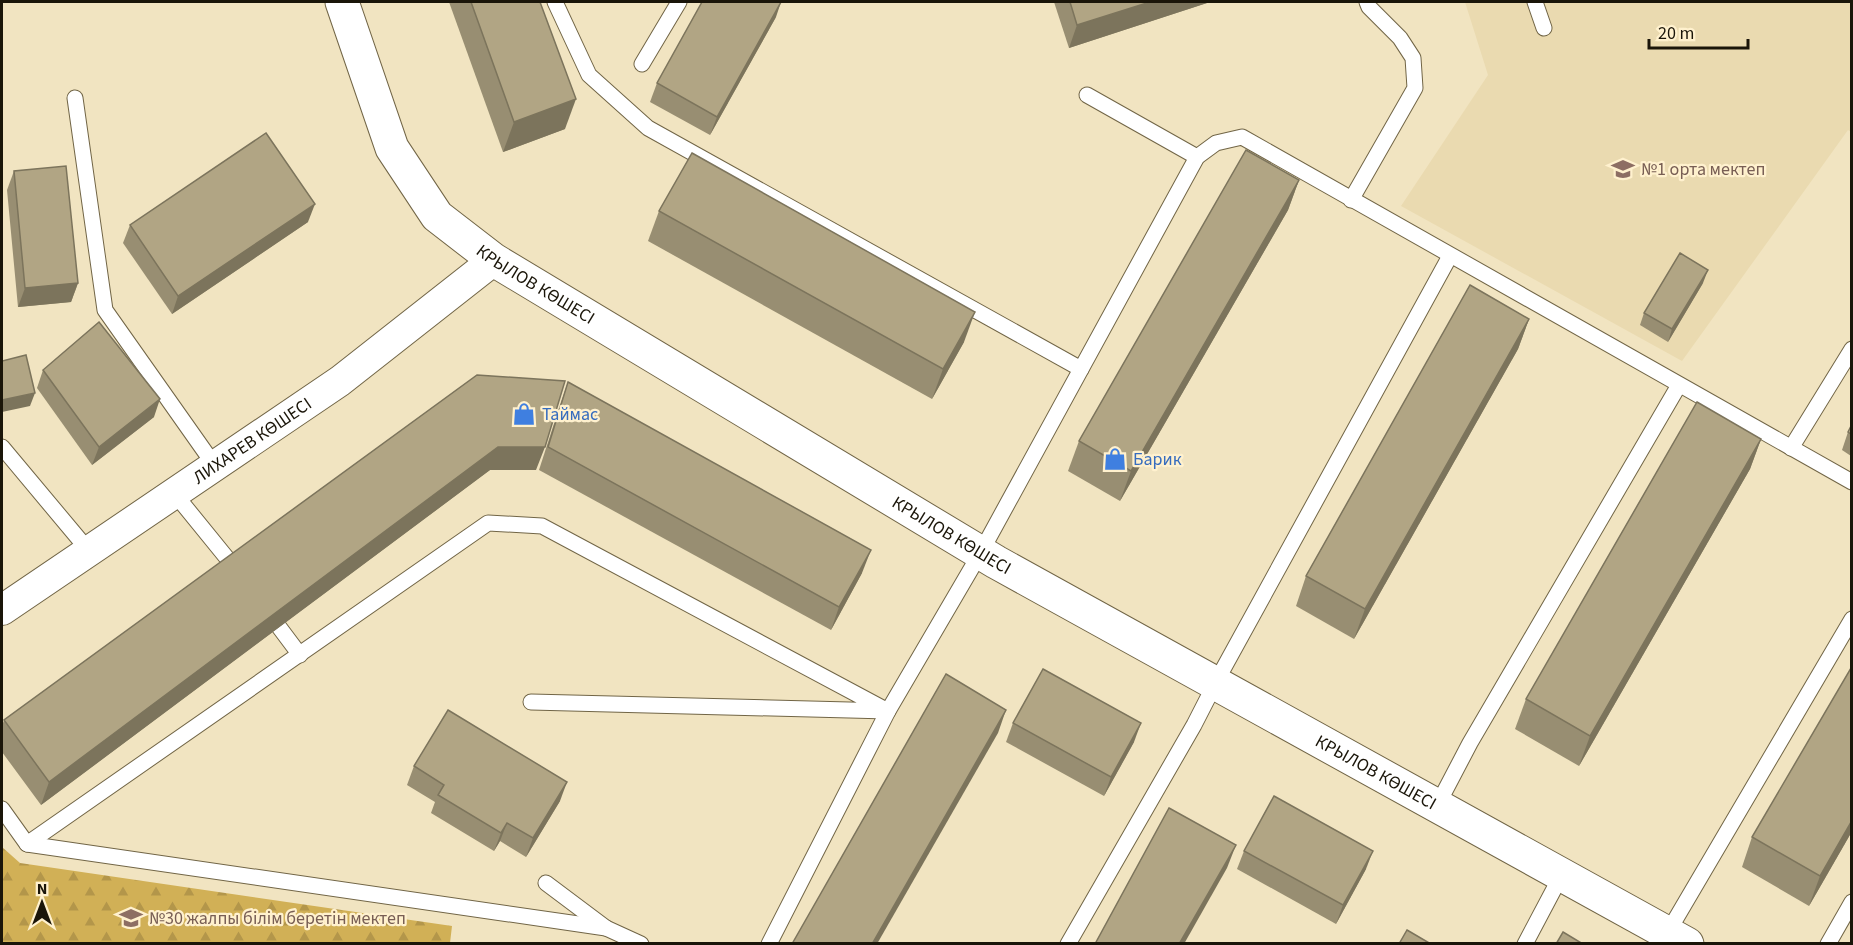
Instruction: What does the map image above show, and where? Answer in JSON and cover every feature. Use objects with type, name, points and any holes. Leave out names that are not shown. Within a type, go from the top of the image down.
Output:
[{"type":"main road","name":"КРЫЛОВ КӨШЕСІ","points":[[342,2],[392,148],[437,216],[494,260],[981,552],[1677,938]]},
{"type":"street","name":"ЛИХАРЕВ КӨШЕСІ","points":[[2,610],[340,381],[494,260]]},
{"type":"lane","points":[[555,2],[589,75],[648,128],[1081,369]]},
{"type":"lane","points":[[642,64],[679,2]]},
{"type":"lane","points":[[1351,200],[1415,88],[1413,57],[1400,38],[1369,7],[1367,2]]},
{"type":"lane","points":[[1535,2],[1544,28]]},
{"type":"lane","points":[[1087,95],[1197,157]]},
{"type":"lane","points":[[75,98],[105,310],[214,466]]},
{"type":"lane","points":[[769,944],[888,711],[981,552],[1197,157],[1216,143],[1242,137],[1851,482]]},
{"type":"lane","points":[[1068,944],[1194,725],[1450,256]]},
{"type":"lane","points":[[1791,448],[1851,349]]},
{"type":"lane","points":[[1437,806],[1470,743],[1679,385]]},
{"type":"lane","points":[[2,447],[89,551]]},
{"type":"lane","points":[[174,493],[235,568]]},
{"type":"lane","points":[[27,844],[488,524],[542,526],[888,711]]},
{"type":"lane","points":[[1677,938],[1851,619]]},
{"type":"lane","points":[[279,627],[300,655]]},
{"type":"lane","points":[[531,702],[888,711]]},
{"type":"lane","points":[[2,809],[27,844],[606,928]]},
{"type":"lane","points":[[1525,944],[1562,874]]},
{"type":"lane","points":[[546,883],[606,928],[641,944]]},
{"type":"lane","points":[[1828,944],[1851,902]]},
{"type":"shaded area","name":"№1 орта мектеп","points":[[1465,2],[1851,2],[1851,132],[1848,130],[1682,361],[1401,206],[1488,75]]},
{"type":"green space","points":[[2,847],[20,863],[452,926],[450,943],[2,943]]},
{"type":"building","points":[[471,2],[540,2],[576,99],[514,122]]},
{"type":"building","points":[[702,2],[781,2],[717,117],[657,83]]},
{"type":"building","points":[[1070,2],[1150,2],[1077,25]]},
{"type":"building","points":[[266,133],[315,204],[178,296],[130,225]]},
{"type":"building","points":[[1246,150],[1299,180],[1131,471],[1079,441]]},
{"type":"building","points":[[692,153],[975,312],[943,369],[659,211]]},
{"type":"building","points":[[66,166],[78,283],[25,288],[14,171]]},
{"type":"building","points":[[1680,253],[1708,270],[1672,329],[1644,313]]},
{"type":"building","points":[[1470,285],[1529,319],[1365,609],[1306,576]]},
{"type":"building","points":[[99,322],[160,399],[99,447],[43,370]]},
{"type":"building","points":[[26,355],[35,393],[2,400],[2,361]]},
{"type":"building","points":[[477,375],[565,381],[545,447],[498,447],[49,782],[4,720]]},
{"type":"building","points":[[568,382],[871,550],[839,607],[548,447]]},
{"type":"building","points":[[1697,402],[1761,439],[1590,736],[1526,699]]},
{"type":"building","points":[[1851,668],[1851,822],[1820,876],[1752,837]]},
{"type":"building","points":[[1043,669],[1141,723],[1111,777],[1013,723]]},
{"type":"building","points":[[946,674],[1006,710],[872,944],[792,944]]},
{"type":"building","points":[[448,710],[567,782],[533,838],[507,823],[501,833],[438,795],[444,785],[414,766]]},
{"type":"building","points":[[1274,796],[1373,851],[1343,905],[1244,851]]},
{"type":"building","points":[[1169,808],[1236,845],[1179,944],[1095,944]]},
{"type":"building","points":[[1407,930],[1431,944],[1399,944]]},
{"type":"building","points":[[1563,932],[1583,944],[1556,944]]},
{"type":"place","name":"№1 орта мектеп","points":[[1623,169]]},
{"type":"place","name":"Таймас","points":[[524,414]]},
{"type":"place","name":"Барик","points":[[1115,459]]},
{"type":"place","name":"№30 жалпы білім беретін мектеп","points":[[131,918]]}]
